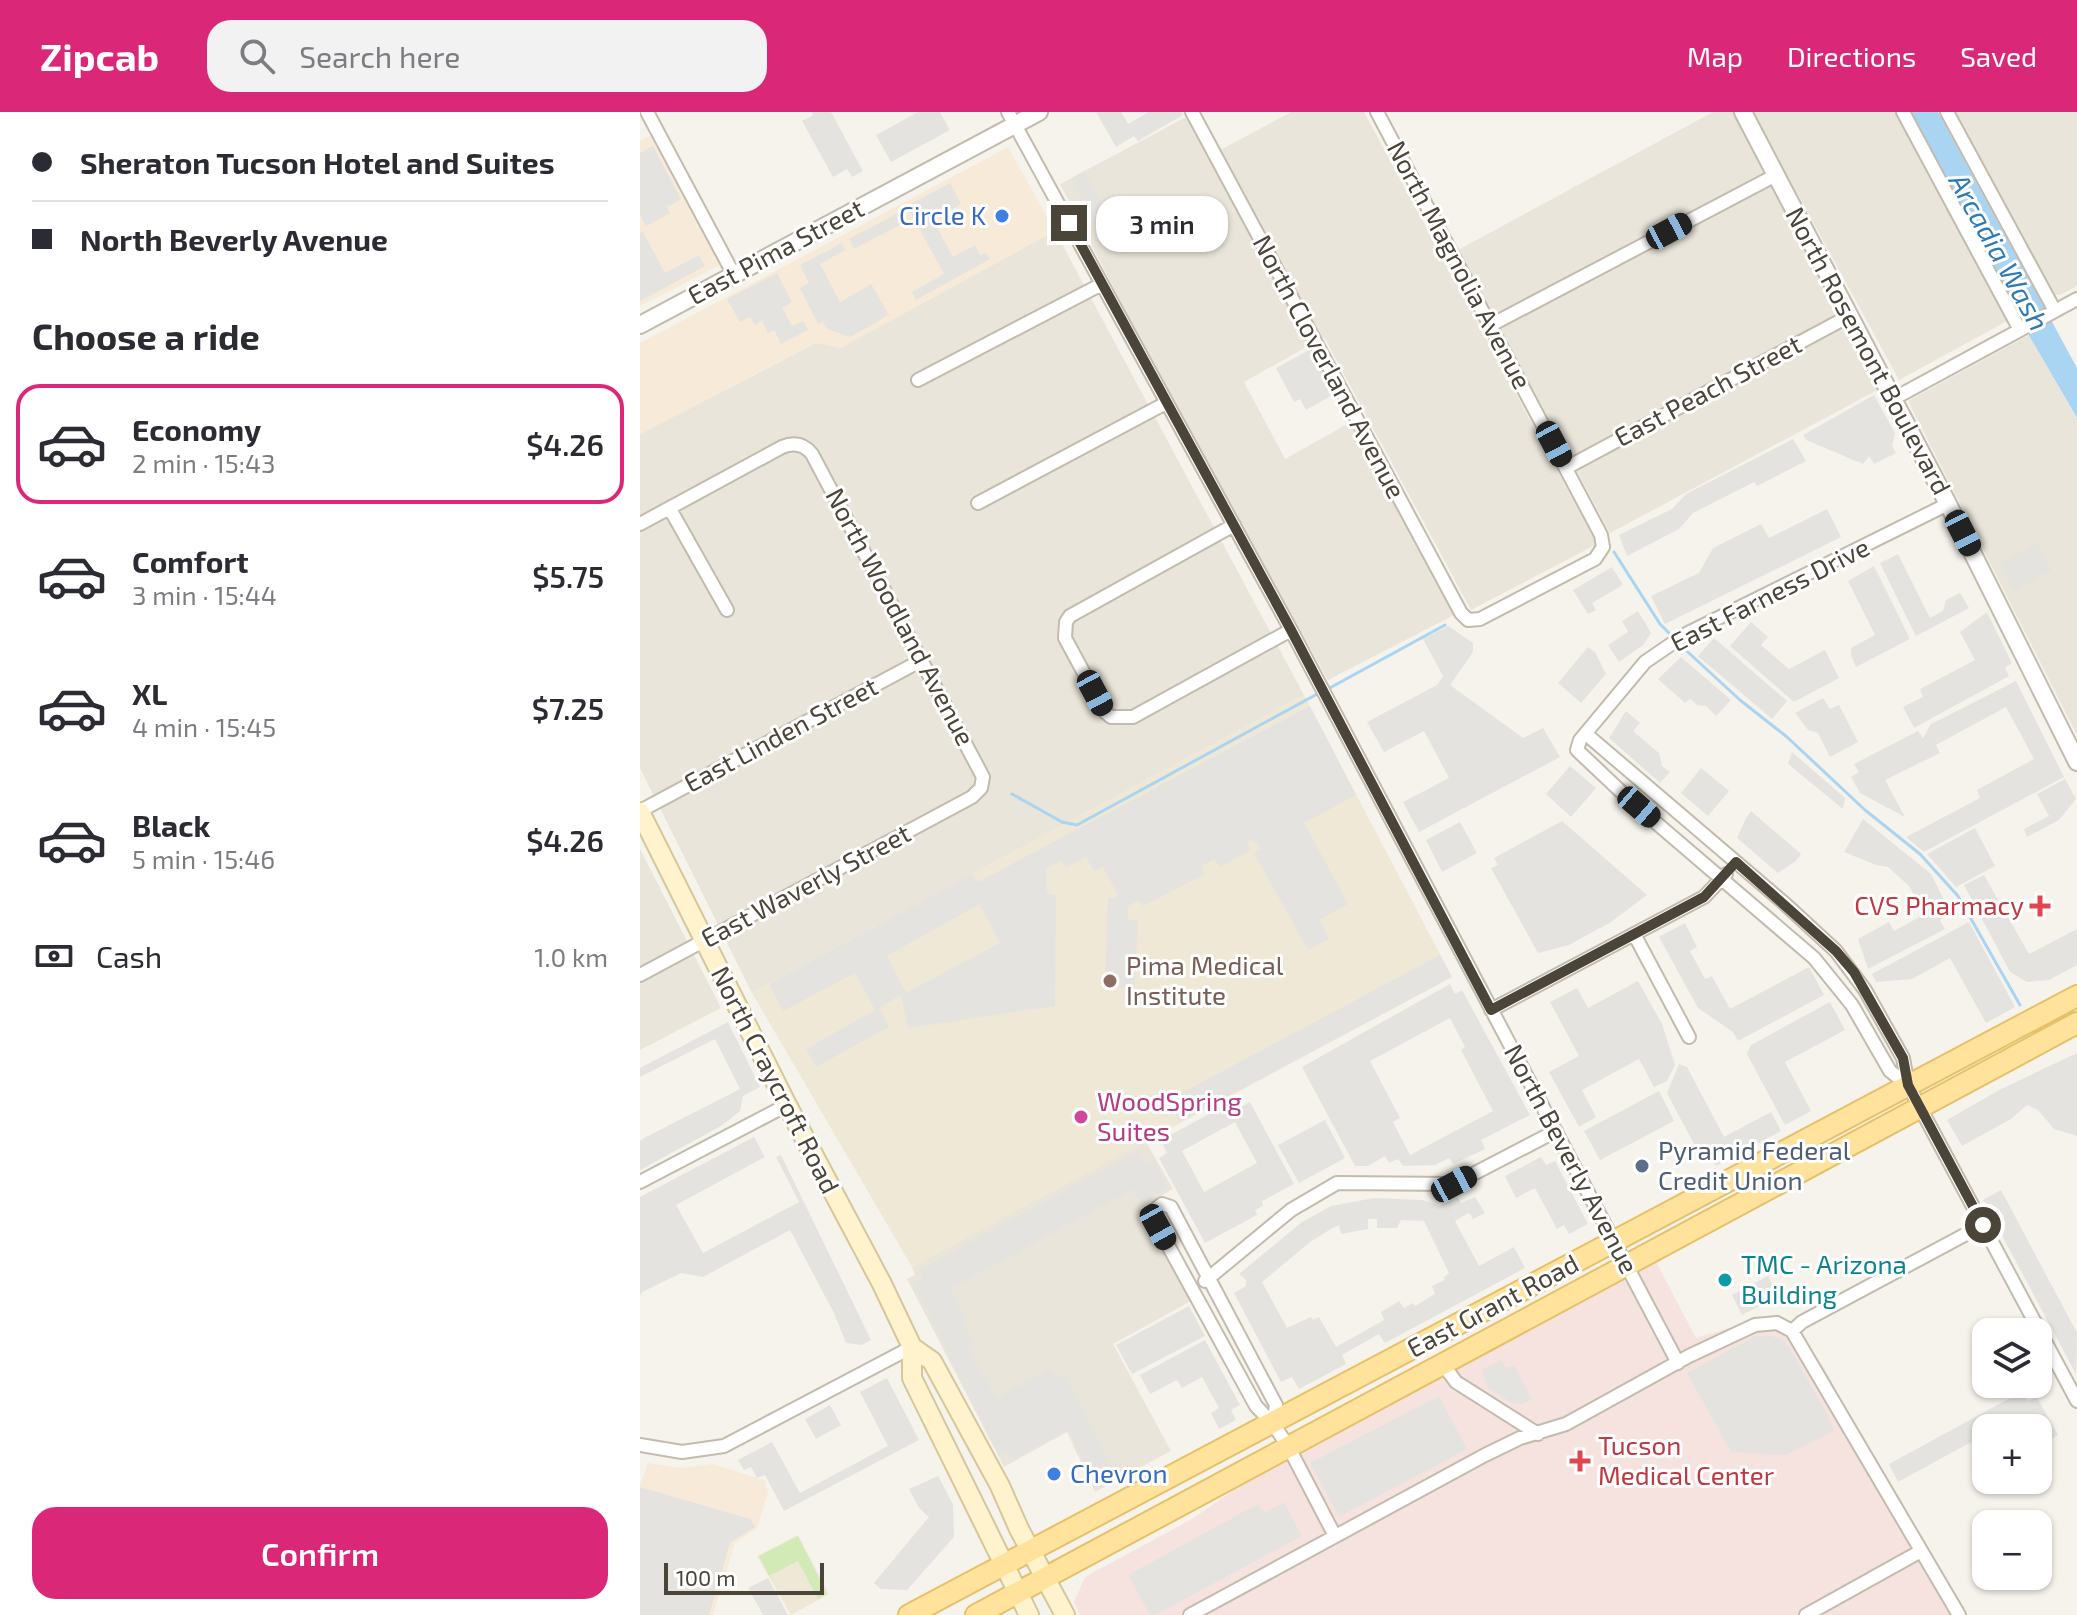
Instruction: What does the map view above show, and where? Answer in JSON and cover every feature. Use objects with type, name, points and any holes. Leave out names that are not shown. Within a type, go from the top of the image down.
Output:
[{"type":"main road","name":"North Craycroft Road","points":[[640,812],[912,1347],[912,1378],[1029,1615]]},
{"type":"main road","name":"East Grant Road","points":[[909,1615],[2077,996]]},
{"type":"main road","name":"East Grant Road","points":[[976,1615],[2077,1023]]},
{"type":"main road","points":[[1442,1363],[1440,1352],[1482,1324],[1506,1299]]},
{"type":"main road","name":"North Craycroft Road","points":[[912,1347],[932,1361],[1065,1615]]},
{"type":"street","points":[[647,112],[734,275]]},
{"type":"street","name":"East Pima Street","points":[[640,325],[1011,119],[1039,112]]},
{"type":"street","name":"North Cloverland Avenue","points":[[1192,112],[1461,613],[1468,620],[1480,619],[1595,559],[1603,547]]},
{"type":"street","name":"North Magnolia Avenue","points":[[1377,112],[1601,535],[1603,547]]},
{"type":"street","name":"North Rosemont Boulevard","points":[[1743,112],[1851,315],[2077,762]]},
{"type":"street","points":[[1903,112],[2022,329]]},
{"type":"street","points":[[1947,112],[2053,312]]},
{"type":"street","name":"North Beverly Avenue","points":[[1011,119],[1291,630],[1678,1363]]},
{"type":"street","points":[[1491,325],[1776,175]]},
{"type":"street","points":[[918,380],[1102,284]]},
{"type":"street","points":[[1893,399],[2077,299]]},
{"type":"street","name":"East Peach Street","points":[[1566,468],[1851,315]]},
{"type":"street","points":[[978,503],[1166,403]]},
{"type":"street","name":"North Woodland Avenue","points":[[670,509],[775,450],[800,441],[812,454],[980,767],[982,784]]},
{"type":"street","name":"East Farness Drive","points":[[1582,739],[1645,662],[1686,634],[1948,504]]},
{"type":"street","points":[[640,524],[670,509],[727,610]]},
{"type":"street","points":[[1234,525],[1070,616],[1066,622],[1065,638],[1084,674],[1105,712],[1111,717],[1133,717],[1291,630]]},
{"type":"street","name":"East Linden Street","points":[[640,812],[922,660]]},
{"type":"street","points":[[1908,1085],[1889,1069],[1834,979],[1723,878],[1581,757],[1577,750],[1582,739],[1652,790],[1836,951],[1854,972],[1903,1058],[1908,1085],[2077,1401]]},
{"type":"street","points":[[982,784],[997,790]]},
{"type":"street","name":"East Waverly Street","points":[[640,975],[972,797],[982,784]]},
{"type":"street","points":[[1639,807],[1652,790]]},
{"type":"street","points":[[1491,1010],[1704,897],[1736,862]]},
{"type":"street","points":[[1634,934],[1689,1037]]},
{"type":"street","points":[[640,1182],[787,1105]]},
{"type":"street","points":[[1193,1290],[1291,1210],[1337,1183],[1454,1184],[1556,1131]]},
{"type":"street","points":[[1273,1424],[1276,1405],[1171,1207],[1167,1204],[1158,1206],[1153,1211],[1154,1218],[1256,1406],[1288,1446],[1335,1536]]},
{"type":"street","points":[[1792,1331],[1802,1322],[1983,1225]]},
{"type":"street","points":[[1190,1615],[1485,1455],[1520,1438],[1566,1424],[1755,1325],[1777,1323],[1792,1331],[1959,1615]]},
{"type":"street","points":[[640,1445],[682,1452],[724,1446],[912,1347]]},
{"type":"street","points":[[1442,1363],[1456,1382],[1538,1434]]},
{"type":"street","points":[[1806,1615],[1921,1551]]},
{"type":"shaded area","points":[[812,112],[831,112],[863,171],[852,177],[847,169],[833,177],[802,121],[813,115]]},
{"type":"shaded area","points":[[918,112],[940,112],[950,130],[891,162],[876,135]]},
{"type":"shaded area","points":[[1096,112],[1121,112],[1128,124],[1149,112],[1181,112],[1183,115],[1138,141],[1134,136],[1116,147]]},
{"type":"shaded area","points":[[1291,112],[1364,112],[1597,544],[1471,610],[1324,337],[1244,382],[1285,459],[1351,422],[1454,615],[1328,680],[1180,416],[1060,184],[1186,117],[1207,157]]},
{"type":"shaded area","points":[[1713,112],[1734,112],[1883,387],[1610,533],[1458,250]]},
{"type":"shaded area","points":[[1753,112],[1897,112],[2009,320],[1899,380]]},
{"type":"shaded area","points":[[1953,112],[2077,112],[2077,286],[2060,295],[2053,295]]},
{"type":"shaded area","points":[[653,134],[720,265],[640,306],[640,141]]},
{"type":"shaded area","points":[[653,146],[681,199],[667,207],[670,213],[646,226],[640,215],[640,153]]},
{"type":"shaded area","points":[[1008,147],[1055,231],[841,348],[815,343],[640,434],[640,343]]},
{"type":"shaded area","points":[[1084,171],[1116,231],[1102,238],[1071,179]]},
{"type":"shaded area","points":[[950,183],[961,204],[933,220],[953,257],[975,245],[980,255],[986,253],[990,259],[916,300],[912,292],[944,274],[907,206]]},
{"type":"shaded area","points":[[900,212],[906,222],[854,249],[849,239]]},
{"type":"shaded area","points":[[1055,231],[1304,695],[752,993],[640,768],[640,434],[816,343],[841,347]]},
{"type":"shaded area","points":[[643,232],[665,273],[699,255],[705,266],[640,301],[640,233]]},
{"type":"shaded area","points":[[842,243],[845,250],[820,264],[840,302],[871,284],[889,315],[850,337],[827,329],[823,322],[818,324],[800,288],[809,283],[800,265]]},
{"type":"shaded area","points":[[777,273],[792,302],[782,308],[792,326],[803,321],[808,330],[781,344],[774,330],[768,333],[762,321],[755,325],[750,317],[740,322],[727,299]]},
{"type":"shaded area","points":[[2029,335],[2077,419],[2077,735],[1908,401]]},
{"type":"shaded area","points":[[1311,349],[1336,393],[1306,410],[1300,399],[1294,402],[1276,368]]},
{"type":"shaded area","points":[[1874,395],[1895,433],[1892,446],[1896,453],[1874,464],[1869,456],[1863,464],[1806,440],[1803,435]]},
{"type":"shaded area","points":[[1793,439],[1806,461],[1757,486],[1754,482],[1693,513],[1679,529],[1627,556],[1619,535],[1672,509],[1686,494]]},
{"type":"shaded area","points":[[1827,509],[1841,537],[1665,624],[1651,596],[1699,573],[1713,548],[1761,524],[1769,538]]},
{"type":"shaded area","points":[[2037,543],[2052,570],[2014,591],[1999,564]]},
{"type":"shaded area","points":[[1898,554],[1930,618],[1943,611],[1946,600],[1960,593],[1969,608],[1916,636],[1880,563]]},
{"type":"shaded area","points":[[1874,566],[1910,639],[1856,667],[1851,648],[1875,635],[1848,581]]},
{"type":"shaded area","points":[[1612,567],[1623,585],[1592,603],[1596,610],[1588,614],[1573,590]]},
{"type":"shaded area","points":[[1638,611],[1651,633],[1643,645],[1619,662],[1608,645],[1628,632],[1622,621]]},
{"type":"shaded area","points":[[1987,612],[2012,663],[2005,668],[2009,676],[1914,728],[1903,707],[1923,697],[1920,689],[1975,660],[1960,632]]},
{"type":"shaded area","points":[[1751,622],[1768,637],[1761,645],[1789,669],[1825,650],[1839,678],[1794,702],[1730,646]]},
{"type":"shaded area","points":[[1448,626],[1473,643],[1473,652],[1450,685],[1523,738],[1543,728],[1560,757],[1419,832],[1403,802],[1449,778],[1424,731],[1384,752],[1367,722],[1437,685],[1443,676],[1423,639]]},
{"type":"shaded area","points":[[1714,638],[1787,701],[1772,719],[1698,656]]},
{"type":"shaded area","points":[[1588,647],[1595,652],[1606,674],[1581,703],[1558,683]]},
{"type":"shaded area","points":[[1681,657],[1731,700],[1716,716],[1706,706],[1697,705],[1690,699],[1685,703],[1658,679]]},
{"type":"shaded area","points":[[2016,681],[2064,777],[1924,852],[1906,837],[1980,798],[1977,790],[2034,759],[2006,707],[1936,745],[1940,753],[1885,780],[1905,817],[1860,793],[1851,777],[1859,772],[1854,764],[1918,731],[1923,738],[1931,724]]},
{"type":"shaded area","name":"Pima Medical Institute","points":[[1304,695],[1452,977],[912,1267],[752,993]]},
{"type":"shaded area","points":[[1823,698],[1830,709],[1839,705],[1858,742],[1830,757],[1818,733],[1808,730],[1795,713]]},
{"type":"shaded area","points":[[1310,706],[1356,795],[1304,823],[1348,904],[1319,920],[1329,939],[1308,950],[1254,853],[1261,849],[1257,842],[1250,840],[1247,842],[1251,850],[1220,867],[1214,859],[1202,866],[1205,874],[1143,906],[1139,900],[1128,906],[1128,920],[1138,920],[1134,993],[1113,984],[1113,980],[1105,980],[1108,897],[1116,898],[1117,893],[1103,867],[1094,871],[1086,857],[1066,868],[1061,860],[1046,869],[1047,893],[1056,895],[1055,1006],[908,1028],[901,995],[879,1008],[889,1027],[816,1067],[806,1049],[875,1010],[855,973],[783,1011],[769,984],[972,874],[978,882]],"holes":[[[980,904],[1000,943],[906,993],[887,956]]]},
{"type":"shaded area","points":[[1626,711],[1640,723],[1633,731],[1659,753],[1662,766],[1670,772],[1660,783],[1609,738]]},
{"type":"shaded area","points":[[1792,752],[1845,798],[1843,809],[1788,764]]},
{"type":"shaded area","points":[[1570,766],[1596,788],[1571,817],[1546,794]]},
{"type":"shaded area","points":[[1701,768],[1729,791],[1708,816],[1681,793]]},
{"type":"shaded area","points":[[2065,779],[2076,799],[2059,820],[2027,837],[2024,829],[2049,816],[2037,794]]},
{"type":"shaded area","points":[[1751,811],[1801,854],[1778,873],[1737,838]]},
{"type":"shaded area","points":[[1863,819],[1931,874],[1951,914],[1940,920],[1945,929],[1868,969],[1858,939],[1889,922],[1894,931],[1925,914],[1909,886],[1888,867],[1844,852]]},
{"type":"shaded area","points":[[1562,821],[1647,895],[1611,922],[1569,945],[1538,953],[1491,868],[1498,865],[1494,858]]},
{"type":"shaded area","points":[[1460,822],[1477,853],[1442,872],[1426,840]]},
{"type":"shaded area","points":[[1975,828],[1995,866],[1956,887],[1927,854]]},
{"type":"shaded area","points":[[640,849],[721,1008],[640,1050]]},
{"type":"shaded area","points":[[1984,875],[2029,954],[2077,929],[2077,965],[2049,980],[2027,982],[2010,972],[1964,885]]},
{"type":"shaded area","points":[[1969,922],[2015,1007],[1986,1023],[1950,958],[1912,979],[1876,982],[1872,974]]},
{"type":"shaded area","points":[[1685,923],[1697,947],[1690,951],[1705,979],[1712,976],[1730,1009],[1809,967],[1824,995],[1738,1041],[1733,1032],[1698,1008],[1659,937]]},
{"type":"shaded area","points":[[1440,955],[1452,977],[1179,1122],[1174,1111],[1182,1107],[1176,1096]]},
{"type":"shaded area","points":[[1638,981],[1662,1024],[1675,1065],[1667,1081],[1654,1087],[1639,1059],[1582,1090],[1596,1117],[1579,1127],[1549,1072],[1579,1056],[1550,1002],[1577,988],[1588,1008]]},
{"type":"shaded area","points":[[1450,984],[1455,994],[1462,990],[1530,1115],[1481,1140],[1485,1149],[1453,1164],[1449,1158],[1435,1165],[1403,1166],[1398,1159],[1389,1163],[1385,1156],[1368,1166],[1355,1166],[1302,1067]],"holes":[[[1450,1018],[1465,1047],[1461,1050],[1493,1111],[1410,1155],[1393,1122],[1400,1118],[1370,1061]]]},
{"type":"shaded area","points":[[1830,1002],[1845,1030],[1785,1062],[1811,1111],[1785,1125],[1747,1054],[1751,1045]]},
{"type":"shaded area","points":[[728,1022],[760,1087],[743,1096],[740,1111],[721,1126],[640,1170],[640,1141],[740,1089],[715,1039],[640,1077],[640,1068]]},
{"type":"shaded area","points":[[2077,1053],[2077,1136],[2054,1129],[2038,1110],[2027,1105],[2011,1119],[1962,1146],[1947,1120],[1999,1090]]},
{"type":"shaded area","points":[[1679,1064],[1687,1067],[1724,1137],[1771,1112],[1781,1131],[1716,1166],[1712,1159],[1704,1163],[1667,1093]]},
{"type":"shaded area","points":[[1659,1091],[1674,1121],[1600,1160],[1584,1131]]},
{"type":"shaded area","points":[[1235,1100],[1239,1108],[1250,1102],[1294,1184],[1262,1201],[1263,1206],[1255,1210],[1257,1215],[1205,1243],[1159,1158],[1167,1153],[1161,1140]],"holes":[[[1235,1122],[1257,1163],[1204,1192],[1182,1151]]]},
{"type":"shaded area","points":[[1325,1120],[1345,1158],[1299,1183],[1278,1145]]},
{"type":"shaded area","points":[[754,1137],[765,1157],[676,1205],[703,1253],[799,1202],[776,1157],[781,1155],[871,1340],[862,1345],[846,1343],[834,1313],[790,1230],[703,1277],[681,1273],[642,1292],[640,1296],[640,1197]]},
{"type":"shaded area","points":[[1145,1140],[1173,1189],[1140,1208],[1191,1301],[1113,1344],[1171,1451],[1095,1492],[1067,1432],[1004,1467],[907,1279],[915,1275],[912,1267]]},
{"type":"shaded area","points":[[1138,1151],[1145,1164],[1154,1159],[1168,1188],[1141,1202],[1133,1189],[950,1289],[966,1319],[962,1322],[974,1344],[968,1347],[996,1398],[1051,1369],[1055,1378],[1064,1373],[1116,1475],[1097,1487],[1068,1430],[1013,1459],[1008,1451],[999,1456],[913,1283],[923,1278],[919,1270]]},
{"type":"shaded area","points":[[1541,1157],[1546,1165],[1555,1161],[1588,1224],[1569,1234],[1564,1225],[1557,1229],[1535,1188],[1516,1198],[1505,1176]]},
{"type":"shaded area","points":[[2001,1190],[2077,1333],[2076,1374],[2052,1329],[2052,1318],[2046,1318],[1983,1200]]},
{"type":"shaded area","points":[[1458,1197],[1461,1203],[1475,1197],[1485,1213],[1473,1219],[1469,1213],[1455,1221],[1479,1266],[1514,1247],[1525,1268],[1385,1343],[1379,1334],[1342,1355],[1346,1364],[1299,1389],[1292,1377],[1281,1382],[1234,1293],[1246,1286],[1246,1280],[1239,1274],[1302,1222],[1331,1206],[1374,1198],[1423,1200],[1439,1206]],"holes":[[[1368,1219],[1377,1219],[1377,1228],[1397,1228],[1401,1220],[1424,1221],[1449,1273],[1445,1280],[1432,1286],[1435,1294],[1415,1306],[1413,1303],[1404,1308],[1399,1301],[1381,1312],[1384,1320],[1336,1347],[1319,1317],[1313,1320],[1311,1317],[1287,1328],[1262,1282],[1310,1242],[1331,1229],[1339,1225],[1341,1234],[1368,1229]]]},
{"type":"shaded area","name":"Tucson Medical Center","points":[[1655,1260],[1696,1338],[1772,1315],[1795,1326],[1826,1371],[1858,1433],[1965,1615],[1080,1615],[1074,1602],[1085,1577],[1192,1519],[1234,1490],[1357,1421]]},
{"type":"shaded area","points":[[1768,1276],[1779,1296],[1742,1315],[1732,1295]]},
{"type":"shaded area","points":[[1189,1306],[1205,1336],[1132,1374],[1116,1345]]},
{"type":"shaded area","points":[[1755,1336],[1782,1339],[1789,1347],[1834,1431],[1786,1455],[1731,1452],[1687,1373]]},
{"type":"shaded area","points":[[1205,1340],[1240,1405],[1231,1410],[1236,1420],[1219,1429],[1211,1413],[1219,1408],[1202,1377],[1182,1388],[1177,1380],[1150,1394],[1140,1375]]},
{"type":"shaded area","points":[[1501,1360],[1506,1368],[1514,1365],[1532,1399],[1523,1404],[1512,1403],[1488,1388],[1482,1370]]},
{"type":"shaded area","points":[[887,1378],[919,1440],[784,1511],[765,1475],[757,1478],[751,1467],[744,1470],[738,1460],[772,1442],[800,1493],[888,1446],[860,1392]]},
{"type":"shaded area","points":[[1439,1396],[1467,1449],[1339,1517],[1310,1463]]},
{"type":"shaded area","points":[[2010,1398],[2026,1398],[2028,1401],[2038,1398],[2046,1414],[1981,1414]]},
{"type":"shaded area","points":[[830,1405],[841,1425],[816,1439],[805,1419]]},
{"type":"shaded area","points":[[1972,1419],[1972,1442],[1898,1482],[1889,1464]]},
{"type":"shaded area","points":[[2052,1424],[2058,1435],[2052,1439]]},
{"type":"shaded area","points":[[648,1463],[681,1468],[713,1464],[766,1481],[765,1487],[769,1489],[757,1528],[735,1543],[713,1615],[640,1615],[640,1485]]},
{"type":"shaded area","points":[[938,1476],[953,1504],[954,1537],[907,1590],[881,1589],[874,1583],[929,1517],[919,1508],[909,1489]]},
{"type":"shaded area","points":[[640,1487],[750,1519],[755,1527],[730,1543],[709,1615],[640,1615]]},
{"type":"shaded area","points":[[1284,1502],[1302,1536],[1150,1615],[1128,1575],[1256,1505],[1266,1512]]},
{"type":"shaded area","points":[[798,1535],[829,1594],[791,1615],[757,1556]]},
{"type":"shaded area","points":[[768,1578],[788,1615],[763,1615],[748,1588]]},
{"type":"green space","points":[[798,1536],[827,1594],[818,1599],[798,1561],[769,1576],[759,1556]]},
{"type":"water","name":"Arcadia Wash","points":[[1911,112],[1938,112],[2077,368],[2077,418],[2005,294]]},
{"type":"waterway","points":[[1614,552],[1660,624],[1673,637]]},
{"type":"waterway","points":[[1326,690],[1445,625]]},
{"type":"waterway","points":[[1678,643],[1740,700],[1787,737],[1865,810],[1920,854],[1958,896],[2020,1005]]},
{"type":"waterway","points":[[1012,794],[1062,822],[1077,825],[1319,693]]},
{"type":"place","name":"Circle K","points":[[1002,216]]},
{"type":"place","name":"CVS Pharmacy","points":[[2040,906]]},
{"type":"place","name":"Pima Medical Institute","points":[[1110,981]]},
{"type":"place","name":"WoodSpring Suites","points":[[1081,1117]]},
{"type":"place","name":"Pyramid Federal Credit Union","points":[[1642,1166]]},
{"type":"place","name":"TMC - Arizona Building","points":[[1725,1280]]},
{"type":"place","name":"Tucson Medical Center","points":[[1580,1461]]},
{"type":"place","name":"Chevron","points":[[1054,1474]]},
{"type":"route","points":[[1069,223],[1291,630],[1491,1010],[1704,897],[1736,862],[1836,951],[1854,972],[1903,1058],[1908,1085],[1983,1225]]}]
